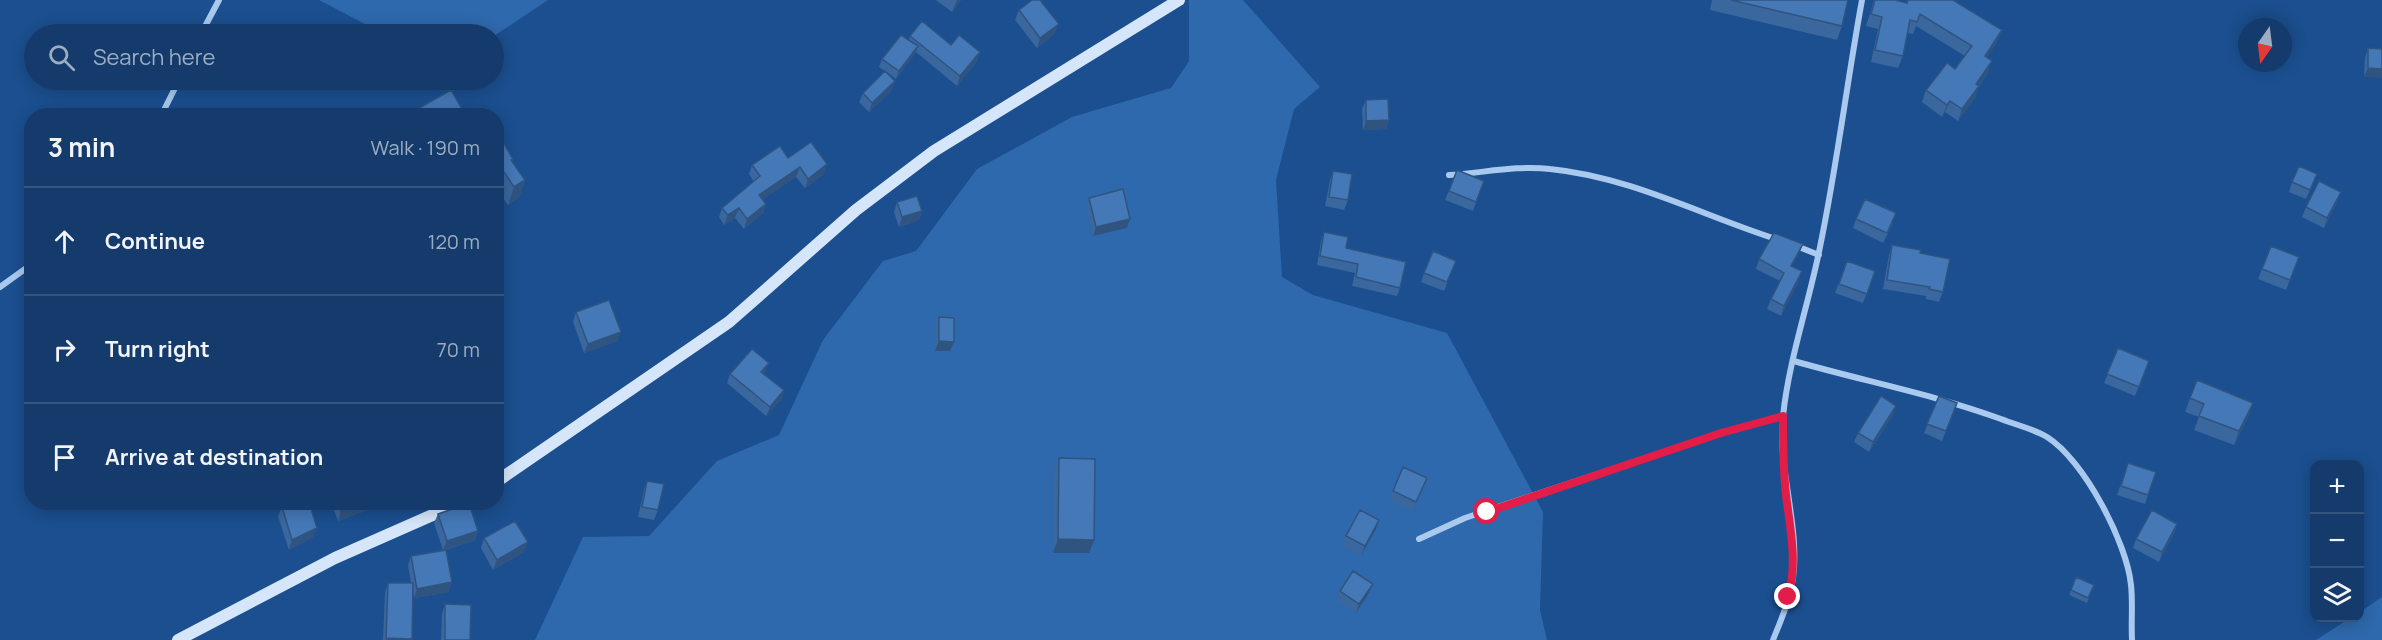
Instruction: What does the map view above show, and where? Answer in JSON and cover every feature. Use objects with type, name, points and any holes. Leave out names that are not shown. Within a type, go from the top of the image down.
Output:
[{"type":"street","points":[[206,24],[219,0]]},
{"type":"street","points":[[504,477],[729,322],[855,210],[934,151],[1179,0]]},
{"type":"street","points":[[1773,640],[1792,583],[1793,541],[1783,460],[1783,416],[1799,328],[1818,255],[1834,179],[1862,0]]},
{"type":"street","points":[[165,108],[174,90]]},
{"type":"street","points":[[1449,175],[1517,167],[1551,169],[1607,180],[1668,198],[1818,255]]},
{"type":"street","points":[[0,287],[24,270]]},
{"type":"street","points":[[1794,361],[1973,409],[2047,437],[2066,453],[2083,476],[2110,520],[2122,547],[2131,585],[2132,640]]},
{"type":"street","points":[[1419,539],[1465,518],[1721,433],[1783,416]]},
{"type":"street","points":[[178,640],[335,558],[444,510]]},
{"type":"shaded area","points":[[319,0],[548,0],[504,29],[504,24],[365,24]]},
{"type":"shaded area","points":[[1189,0],[1243,0],[1320,87],[1294,109],[1276,180],[1282,277],[1313,295],[1447,333],[1543,512],[1540,610],[1547,640],[535,640],[583,537],[649,536],[717,461],[779,435],[823,340],[883,261],[916,251],[977,169],[1072,117],[1171,88],[1189,61]]},
{"type":"shaded area","points":[[2382,597],[2382,640],[2316,640],[2344,622],[2364,622],[2364,609]]},
{"type":"building","points":[[1032,0],[1040,0],[1059,24],[1040,38],[1019,10]]},
{"type":"building","points":[[1731,0],[1848,0],[1842,26]]},
{"type":"building","points":[[1875,0],[1895,0],[1907,3],[1908,0],[1953,0],[2002,30],[1985,56],[1992,61],[1976,84],[1979,86],[1962,109],[1950,101],[1947,105],[1926,90],[1947,63],[1955,69],[1972,46],[1920,14],[1917,22],[1910,20],[1903,56],[1875,50],[1882,17],[1871,14]]},
{"type":"building","points":[[922,21],[951,45],[959,35],[980,52],[960,76],[910,36]]},
{"type":"building","points":[[901,35],[918,46],[899,71],[882,59]]},
{"type":"building","points":[[2368,48],[2382,49],[2382,69],[2368,68]]},
{"type":"building","points":[[885,71],[895,81],[872,103],[863,93]]},
{"type":"building","points":[[451,90],[461,108],[419,108]]},
{"type":"building","points":[[1388,99],[1389,120],[1366,121],[1366,100]]},
{"type":"building","points":[[811,142],[827,164],[808,179],[800,167],[759,195],[766,204],[747,219],[739,208],[728,215],[722,208],[760,176],[752,165],[780,146],[788,158]]},
{"type":"building","points":[[504,144],[513,159],[511,160],[525,180],[514,187],[504,172]]},
{"type":"building","points":[[2299,166],[2317,174],[2310,190],[2292,182]]},
{"type":"building","points":[[1457,170],[1484,181],[1476,202],[1449,191]]},
{"type":"building","points":[[1333,171],[1352,174],[1348,200],[1329,197]]},
{"type":"building","points":[[2319,181],[2341,192],[2327,218],[2306,207]]},
{"type":"building","points":[[1123,189],[1130,219],[1096,227],[1089,198]]},
{"type":"building","points":[[917,196],[922,211],[902,217],[897,202]]},
{"type":"building","points":[[1865,199],[1896,213],[1887,233],[1856,219]]},
{"type":"building","points":[[1324,232],[1348,237],[1346,248],[1406,262],[1400,288],[1356,277],[1358,264],[1320,256]]},
{"type":"building","points":[[1774,233],[1803,244],[1791,266],[1802,271],[1784,306],[1771,299],[1784,273],[1759,259]]},
{"type":"building","points":[[1892,245],[1921,250],[1920,253],[1950,259],[1943,292],[1929,289],[1930,287],[1887,280]]},
{"type":"building","points":[[2271,246],[2299,257],[2290,280],[2262,269]]},
{"type":"building","points":[[1433,251],[1456,261],[1447,282],[1424,273]]},
{"type":"building","points":[[1847,261],[1875,271],[1867,294],[1839,284]]},
{"type":"building","points":[[609,300],[621,332],[588,344],[576,312]]},
{"type":"building","points":[[939,317],[954,318],[954,342],[939,341]]},
{"type":"building","points":[[2118,348],[2149,361],[2139,387],[2107,374]]},
{"type":"building","points":[[752,349],[769,363],[761,372],[784,390],[770,407],[730,374]]},
{"type":"building","points":[[2197,380],[2253,403],[2239,431],[2199,416],[2204,404],[2190,398]]},
{"type":"building","points":[[1881,396],[1896,406],[1873,442],[1858,433]]},
{"type":"building","points":[[1939,396],[1957,403],[1946,431],[1927,424]]},
{"type":"building","points":[[1059,458],[1095,459],[1094,540],[1058,539]]},
{"type":"building","points":[[2128,463],[2156,472],[2148,495],[2121,486]]},
{"type":"building","points":[[1403,467],[1427,478],[1416,502],[1393,491]]},
{"type":"building","points":[[647,481],[664,484],[658,510],[642,507]]},
{"type":"building","points":[[283,510],[311,510],[317,528],[292,540]]},
{"type":"building","points":[[449,510],[471,510],[478,531],[447,541],[438,514]]},
{"type":"building","points":[[1360,510],[1379,520],[1365,546],[1346,536]]},
{"type":"building","points":[[2152,510],[2177,524],[2162,552],[2136,539]]},
{"type":"building","points":[[515,521],[528,542],[497,560],[484,538]]},
{"type":"building","points":[[446,550],[452,582],[417,589],[411,556]]},
{"type":"building","points":[[1353,571],[1373,584],[1359,604],[1340,591]]},
{"type":"building","points":[[2076,577],[2094,585],[2088,598],[2071,590]]},
{"type":"building","points":[[388,583],[413,583],[412,639],[386,638]]},
{"type":"building","points":[[445,604],[471,605],[470,640],[445,640]]},
{"type":"route","points":[[1487,512],[1721,433],[1783,416],[1783,460],[1793,541],[1792,583],[1788,597]]}]
